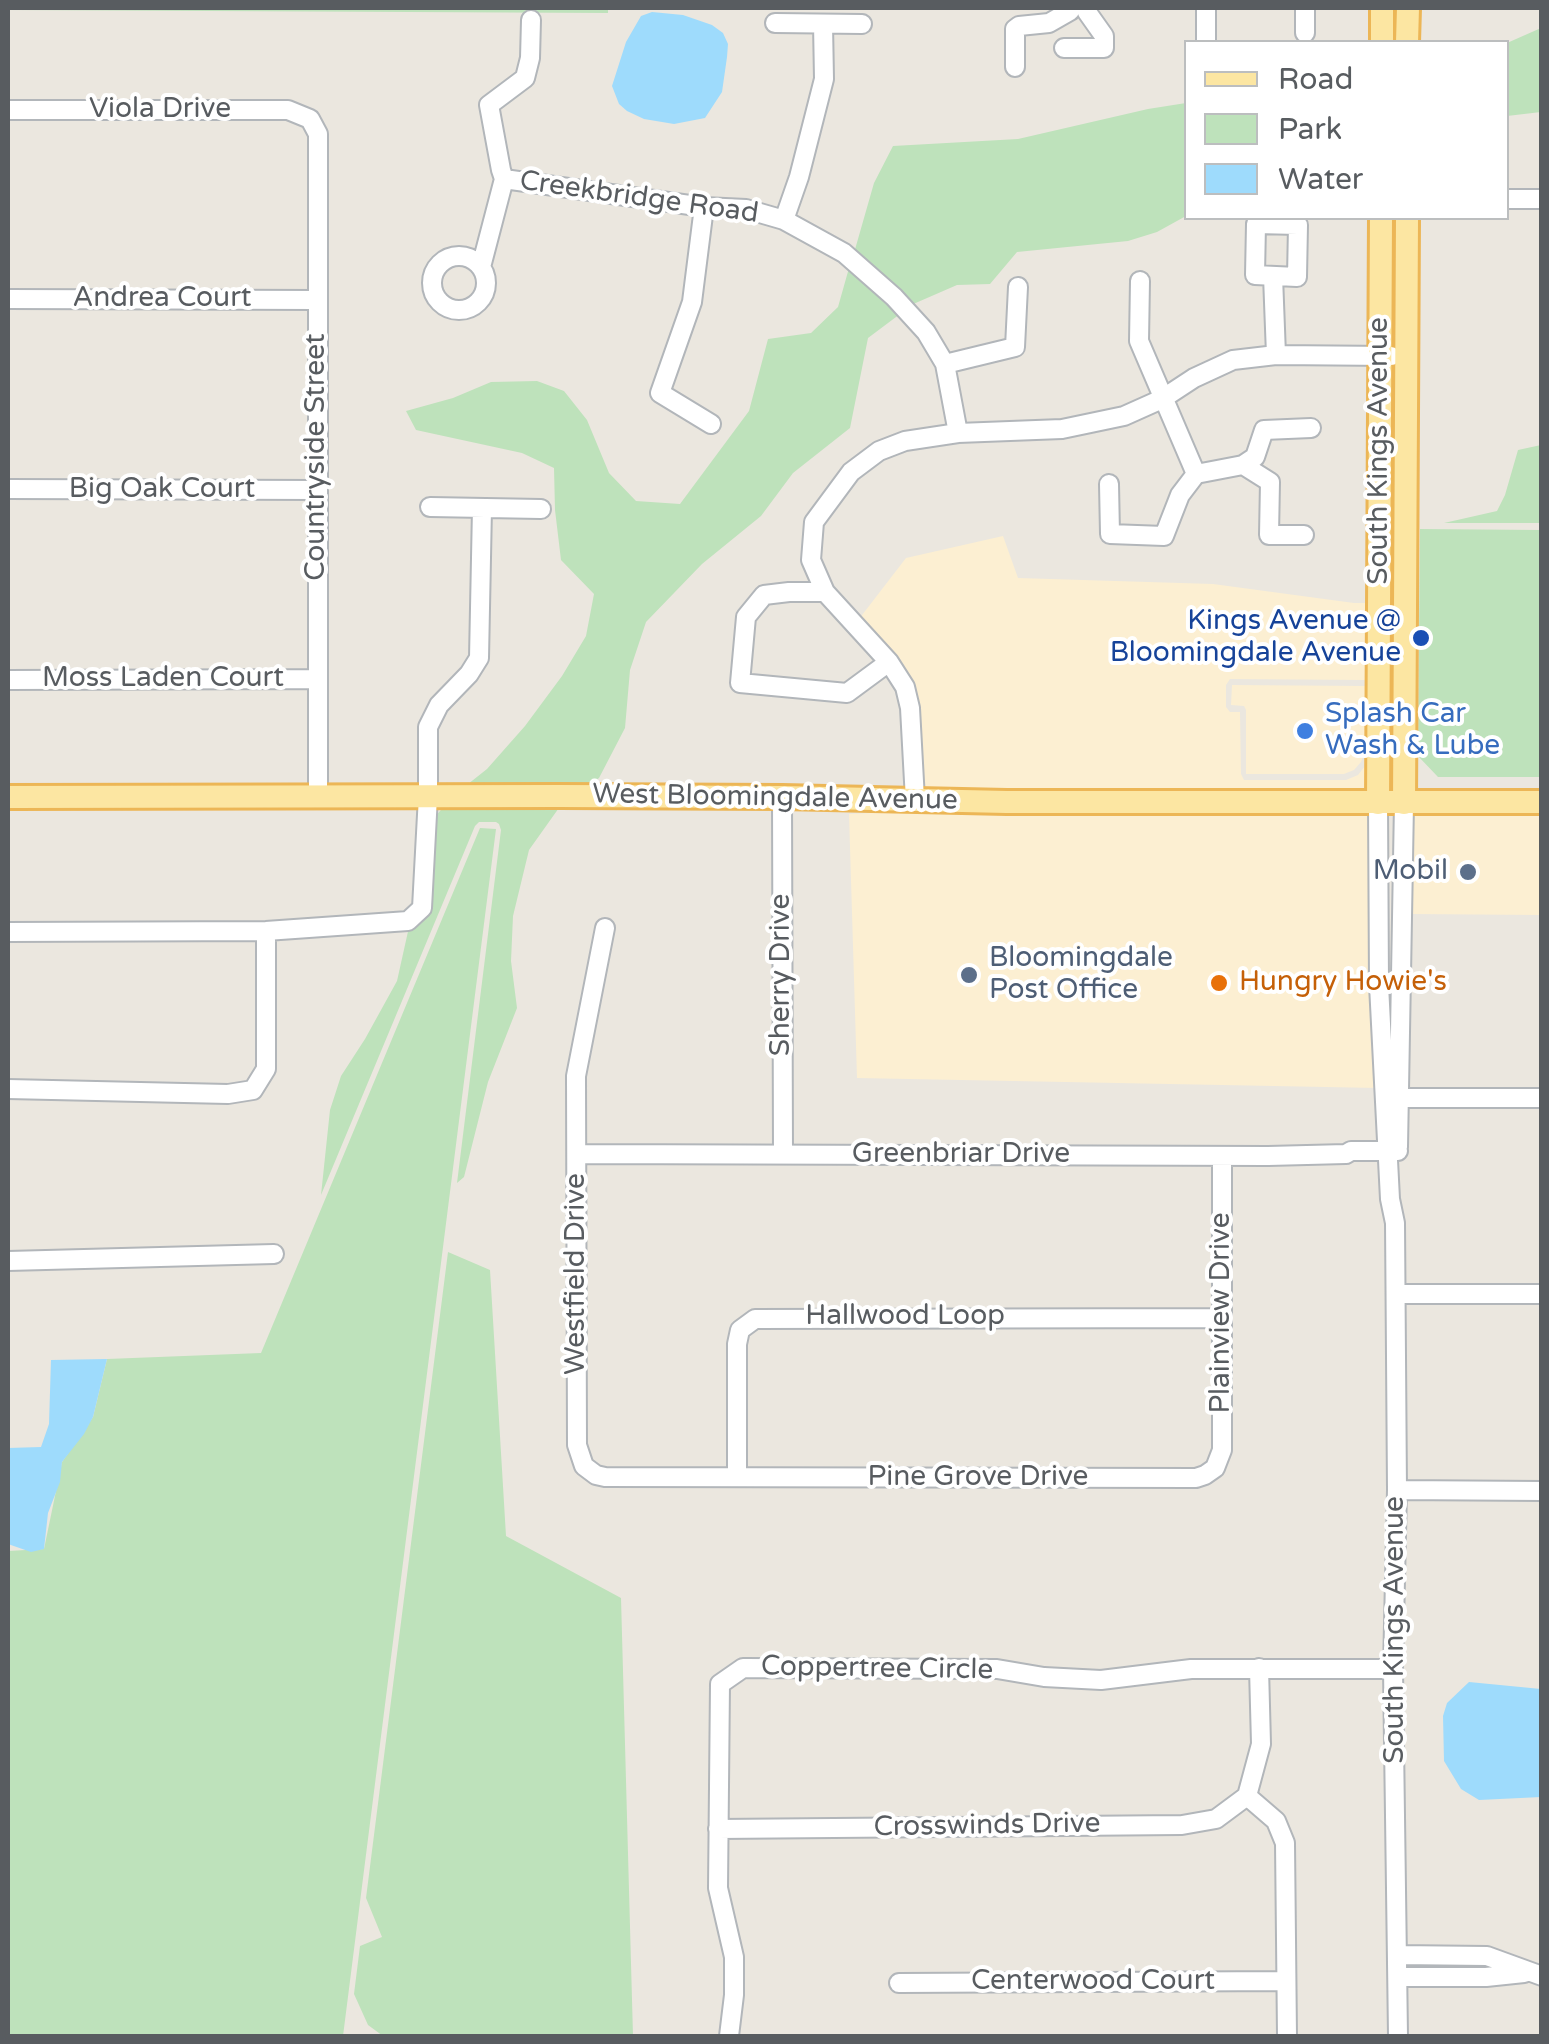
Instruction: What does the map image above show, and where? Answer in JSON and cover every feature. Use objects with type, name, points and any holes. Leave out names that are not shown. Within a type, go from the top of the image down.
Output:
[{"type":"main road","points":[[1382,8],[1382,40]]},
{"type":"main road","points":[[1408,8],[1408,40]]},
{"type":"main road","name":"South Kings Avenue","points":[[1378,803],[1381,220]]},
{"type":"main road","name":"South Kings Avenue","points":[[1404,803],[1406,220]]},
{"type":"main road","name":"West Bloomingdale Avenue","points":[[8,798],[559,796],[1542,802]]},
{"type":"street","points":[[1206,8],[1206,40]]},
{"type":"street","points":[[1306,8],[1306,33]]},
{"type":"street","points":[[1015,67],[1015,30],[1019,26],[1049,23],[1078,9],[1104,36],[1104,48],[1064,48]]},
{"type":"street","points":[[481,267],[504,180],[488,105],[525,78],[531,20]]},
{"type":"street","points":[[775,23],[862,24]]},
{"type":"street","points":[[784,220],[824,79],[824,24]]},
{"type":"street","name":"Viola Drive","points":[[8,110],[288,110],[310,119]]},
{"type":"street","name":"Countryside Street","points":[[310,119],[318,134],[318,797]]},
{"type":"street","name":"Creekbridge Road","points":[[504,180],[746,209],[784,220],[844,254],[894,297],[926,332],[945,364],[958,433]]},
{"type":"street","points":[[1509,198],[1542,198]]},
{"type":"street","points":[[704,206],[692,302],[660,393],[711,424]]},
{"type":"street","points":[[1273,276],[1276,355]]},
{"type":"street","points":[[1140,282],[1139,341],[1196,474]]},
{"type":"street","points":[[945,364],[1015,347],[1018,288]]},
{"type":"street","name":"Andrea Court","points":[[8,298],[317,300]]},
{"type":"street","points":[[916,800],[910,708],[904,687],[889,662],[824,592],[811,560],[814,522],[851,472],[878,451],[905,441],[958,433],[1062,429],[1124,416],[1233,360],[1276,355],[1406,356]]},
{"type":"street","points":[[1109,484],[1110,534],[1164,536],[1180,495],[1196,474],[1243,465],[1255,457],[1264,430],[1311,428]]},
{"type":"street","points":[[1243,465],[1270,482],[1269,535],[1304,535]]},
{"type":"street","name":"Big Oak Court","points":[[8,490],[317,490]]},
{"type":"street","points":[[430,508],[541,509]]},
{"type":"street","points":[[8,932],[266,931],[408,921],[422,908],[428,727],[438,705],[479,658],[482,508]]},
{"type":"street","points":[[824,592],[764,595],[746,617],[740,683],[847,693],[889,662]]},
{"type":"street","name":"Moss Laden Court","points":[[8,680],[318,679]]},
{"type":"street","name":"Sherry Drive","points":[[782,797],[783,1154]]},
{"type":"street","name":"South Kings Avenue","points":[[1378,803],[1379,985],[1392,1098]]},
{"type":"street","name":"South Kings Avenue","points":[[1398,2036],[1393,1669],[1396,1294],[1395,1223],[1390,1199],[1404,803]]},
{"type":"street","name":"Westfield Drive","points":[[605,928],[576,1076],[581,1460],[589,1470],[605,1477],[737,1477]]},
{"type":"street","points":[[8,1089],[228,1094],[253,1090],[266,1069],[266,931]]},
{"type":"street","points":[[1392,1098],[1542,1098]]},
{"type":"street","name":"Greenbriar Drive","points":[[576,1154],[1393,1154]]},
{"type":"street","name":"Plainview Drive","points":[[1215,1468],[1222,1450],[1222,1156]]},
{"type":"street","points":[[8,1261],[274,1254]]},
{"type":"street","points":[[1396,1294],[1542,1294]]},
{"type":"street","name":"Hallwood Loop","points":[[737,1477],[736,1344],[744,1325],[754,1319],[1222,1318]]},
{"type":"street","name":"Pine Grove Drive","points":[[737,1477],[1196,1478],[1215,1468]]},
{"type":"street","points":[[1397,1490],[1542,1491]]},
{"type":"street","name":"Coppertree Circle","points":[[728,2036],[734,1957],[718,1888],[720,1684],[743,1668],[997,1669],[1044,1677],[1101,1680],[1191,1669],[1393,1669]]},
{"type":"street","points":[[1259,1668],[1261,1744],[1248,1796],[1276,1821],[1284,1843],[1287,2036]]},
{"type":"street","name":"Crosswinds Drive","points":[[718,1829],[1182,1824],[1216,1819],[1248,1796]]},
{"type":"street","points":[[1398,1955],[1487,1956],[1536,1974]]},
{"type":"street","points":[[1398,1977],[1536,1974]]},
{"type":"street","name":"Centerwood Court","points":[[899,1983],[1286,1980]]},
{"type":"shaded area","points":[[1003,536],[1018,578],[1213,584],[1373,603],[1371,795],[922,793],[917,707],[859,619],[906,558]],"holes":[[[1230,679],[1366,680],[1368,761],[1358,775],[1346,780],[1244,780],[1240,712],[1230,712],[1226,707],[1226,685]]]},
{"type":"shaded area","name":"Splash Car Wash & Lube","points":[[1232,685],[1365,686],[1365,752],[1361,762],[1344,774],[1246,774],[1246,710],[1244,706],[1231,705]]},
{"type":"shaded area","points":[[1371,810],[1378,1088],[857,1078],[849,814]]},
{"type":"shaded area","points":[[1410,810],[1541,810],[1541,915],[1410,914]]},
{"type":"green space","points":[[608,8],[608,13],[8,10]]},
{"type":"green space","points":[[1541,28],[1541,112],[1509,116],[1509,42]]},
{"type":"green space","points":[[1184,103],[1184,217],[1157,232],[1128,241],[1017,252],[990,284],[957,285],[911,305],[854,253],[874,183],[893,146],[1018,139]]},
{"type":"green space","points":[[849,268],[900,314],[868,338],[850,428],[793,473],[761,516],[702,564],[646,622],[630,670],[625,728],[599,778],[585,788],[463,788],[487,769],[562,676],[586,636],[594,594],[561,560],[554,468],[522,453],[416,430],[406,411],[491,382],[537,381],[564,391],[587,420],[609,473],[636,501],[680,504],[749,411],[768,339],[811,333],[838,307]]},
{"type":"green space","points":[[1541,445],[1541,523],[1444,523],[1497,511],[1518,450]]},
{"type":"green space","points":[[1420,529],[1541,530],[1541,777],[1438,777],[1418,756]]},
{"type":"green space","points":[[447,803],[561,805],[529,850],[513,916],[511,961],[517,1008],[488,1082],[464,1177],[457,1183],[501,830],[496,822],[479,822],[475,826],[321,1195],[330,1110],[341,1076],[397,981],[433,819]]},
{"type":"green space","points":[[480,828],[496,829],[343,2036],[8,2036],[8,1551],[44,1549],[62,1462],[93,1417],[107,1359],[261,1353]]},
{"type":"green space","points":[[448,1252],[490,1270],[506,1536],[621,1598],[633,2036],[383,2036],[368,2025],[354,1994],[360,1946],[382,1937],[366,1898]]},
{"type":"water","points":[[652,12],[683,15],[723,33],[728,44],[722,92],[705,118],[674,124],[644,119],[619,104],[612,86],[626,42],[641,16]]},
{"type":"water","points":[[107,1359],[93,1417],[62,1462],[60,1482],[48,1513],[44,1549],[31,1552],[8,1544],[8,1448],[41,1447],[49,1424],[51,1360]]},
{"type":"water","points":[[1469,1682],[1541,1689],[1541,1797],[1479,1800],[1461,1789],[1444,1761],[1443,1716],[1447,1703]]},
{"type":"place","name":"Kings Avenue @ Bloomingdale Avenue","points":[[1421,638]]},
{"type":"place","name":"Splash Car Wash & Lube","points":[[1305,731]]},
{"type":"place","name":"Mobil","points":[[1468,872]]},
{"type":"place","name":"Bloomingdale Post Office","points":[[969,975]]},
{"type":"place","name":"Hungry Howie's","points":[[1219,983]]}]
